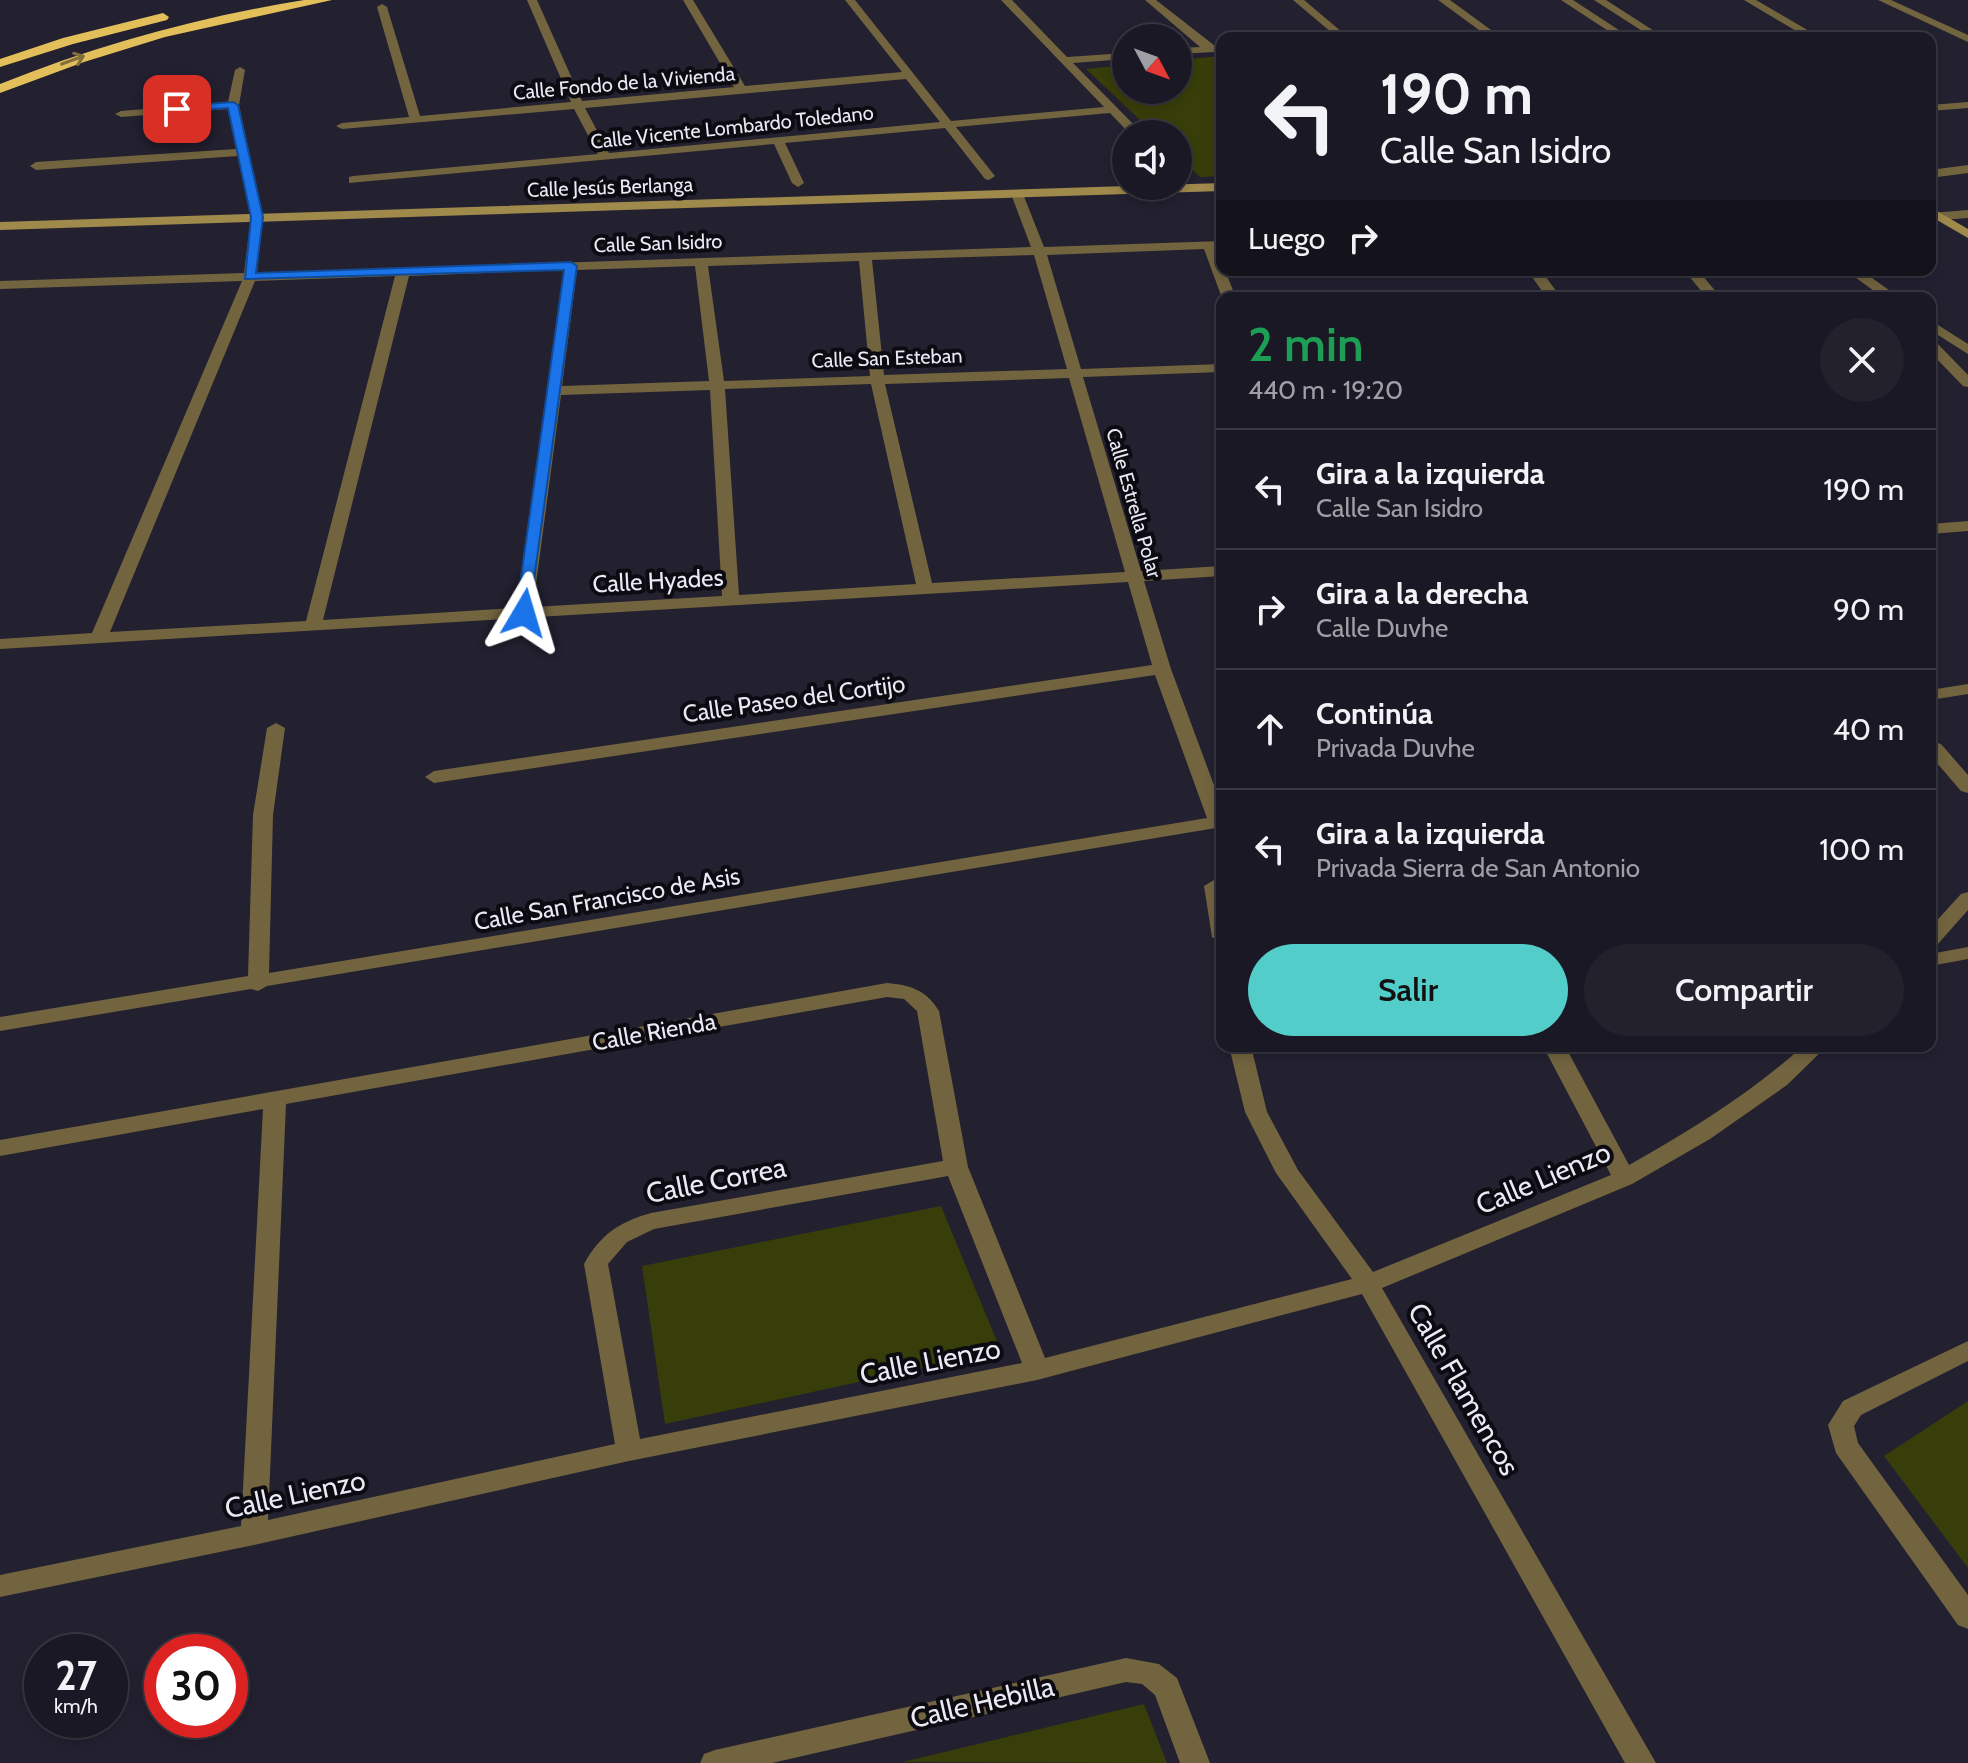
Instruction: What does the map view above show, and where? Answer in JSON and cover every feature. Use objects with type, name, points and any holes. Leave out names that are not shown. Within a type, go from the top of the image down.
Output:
[{"type":"highway","points":[[0,89],[100,51],[161,33],[326,0]]},
{"type":"highway","points":[[0,63],[179,13]]},
{"type":"street","points":[[532,0],[578,105],[606,158]]},
{"type":"street","points":[[688,0],[742,91]]},
{"type":"street","points":[[850,0],[989,176]]},
{"type":"street","points":[[1006,0],[1124,120]]},
{"type":"street","points":[[1150,0],[1216,48]]},
{"type":"street","points":[[1298,0],[1337,32]]},
{"type":"street","points":[[1443,0],[1488,32]]},
{"type":"street","points":[[1566,0],[1617,32]]},
{"type":"street","points":[[1599,0],[1650,32]]},
{"type":"street","points":[[1749,0],[1805,32]]},
{"type":"street","points":[[1883,0],[1968,39]]},
{"type":"street","points":[[382,7],[416,120]]},
{"type":"street","points":[[1192,50],[1216,48]]},
{"type":"street","points":[[1065,60],[1112,57]]},
{"type":"street","points":[[99,638],[250,277],[257,217],[233,105],[240,70]]},
{"type":"street","name":"Calle Fondo de la Vivienda","points":[[342,126],[910,75]]},
{"type":"street","points":[[121,114],[233,105]]},
{"type":"street","points":[[1936,106],[1968,105]]},
{"type":"street","name":"Calle Vicente Lombardo Toledano","points":[[353,180],[1114,109]]},
{"type":"street","points":[[778,141],[798,183]]},
{"type":"street","points":[[36,166],[241,152]]},
{"type":"street","points":[[1936,173],[1968,169]]},
{"type":"street","name":"Calle Jesús Berlanga","points":[[0,226],[1216,187]]},
{"type":"street","name":"Calle Estrella Polar","points":[[1017,194],[1039,251],[1076,372],[1162,669],[1216,811]]},
{"type":"street","points":[[1936,215],[1968,214]]},
{"type":"street","points":[[1936,217],[1968,234]]},
{"type":"street","name":"Calle San Isidro","points":[[0,285],[1216,245]]},
{"type":"street","points":[[865,257],[877,379],[925,589]]},
{"type":"street","points":[[701,262],[717,384],[731,601]]},
{"type":"street","points":[[524,613],[571,266]]},
{"type":"street","points":[[313,626],[403,272]]},
{"type":"street","points":[[1696,276],[1709,292]]},
{"type":"street","points":[[1861,276],[1884,292]]},
{"type":"street","points":[[1936,328],[1964,344]]},
{"type":"street","points":[[1936,343],[1964,344]]},
{"type":"street","points":[[1936,349],[1968,383]]},
{"type":"street","name":"Calle San Esteban","points":[[553,391],[1216,368]]},
{"type":"street","points":[[1936,529],[1968,526]]},
{"type":"street","name":"Calle Hyades","points":[[0,644],[1216,571]]},
{"type":"street","name":"Calle Paseo del Cortijo","points":[[434,777],[1162,669]]},
{"type":"street","points":[[1936,694],[1968,689]]},
{"type":"street","points":[[258,984],[263,815],[276,728]]},
{"type":"street","points":[[1936,750],[1968,787]]},
{"type":"street","name":"Calle San Francisco de Asis","points":[[0,1024],[258,984],[1216,823]]},
{"type":"street","points":[[1214,886],[1216,899]]},
{"type":"street","points":[[1936,934],[1968,898]]},
{"type":"street","points":[[1936,959],[1968,953]]},
{"type":"street","name":"Calle Rienda","points":[[0,1148],[887,990],[905,991],[921,997],[928,1011],[956,1167],[1037,1370]]},
{"type":"street","name":"Calle Flamencos","points":[[1241,1052],[1256,1112],[1288,1173],[1368,1284],[1641,1763]]},
{"type":"street","points":[[1557,1052],[1624,1178]]},
{"type":"street","name":"Calle Lienzo","points":[[0,1586],[254,1534],[629,1451],[1037,1370],[1368,1284],[1624,1178],[1702,1134],[1779,1080],[1809,1052]]},
{"type":"street","points":[[254,1534],[275,1100]]},
{"type":"street","name":"Calle Correa","points":[[629,1451],[596,1264],[606,1245],[622,1231],[651,1221],[956,1167]]},
{"type":"street","points":[[1968,1350],[1852,1408],[1841,1425],[1845,1446],[1968,1617]]},
{"type":"street","name":"Calle Hebilla","points":[[715,1763],[1126,1670],[1149,1673],[1167,1687],[1195,1763]]},
{"type":"green space","points":[[1216,57],[1216,176],[1200,177],[1192,169],[1192,120],[1140,120],[1123,104],[1192,104],[1192,59]]},
{"type":"green space","points":[[1112,66],[1112,93],[1086,69]]},
{"type":"green space","points":[[941,1206],[1001,1351],[665,1424],[642,1266]]},
{"type":"green space","points":[[1968,1401],[1968,1568],[1884,1456]]},
{"type":"green space","points":[[1144,1704],[1167,1763],[902,1762],[903,1762]]},
{"type":"route","points":[[177,109],[233,105],[257,217],[250,277],[571,266],[524,613]]}]
